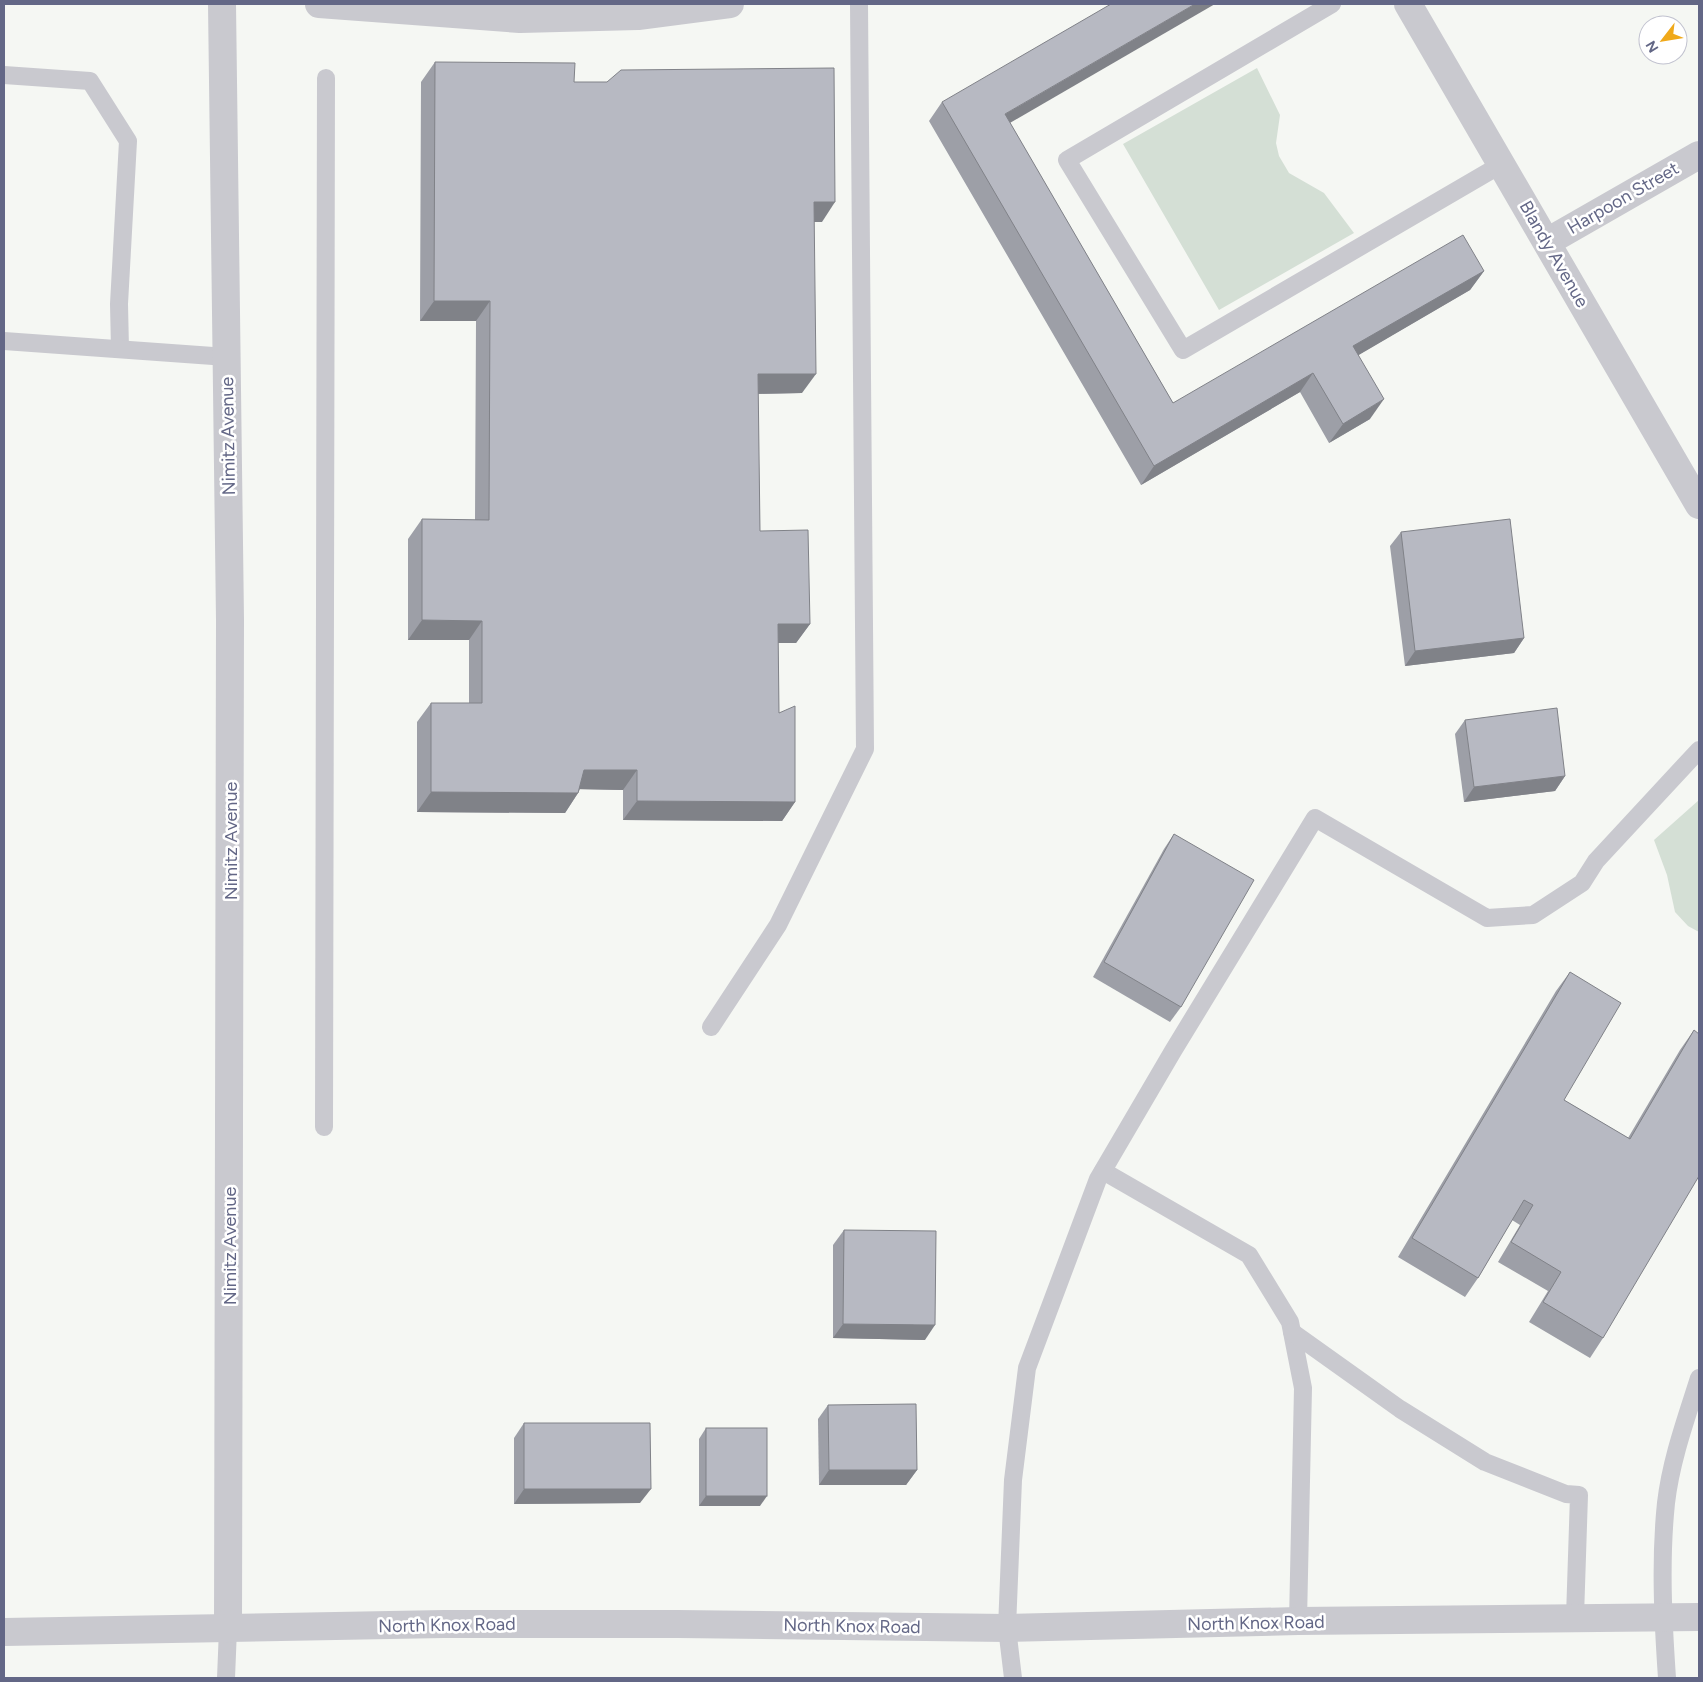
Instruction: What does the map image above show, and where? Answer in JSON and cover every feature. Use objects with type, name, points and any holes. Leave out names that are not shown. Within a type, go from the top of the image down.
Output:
[{"type":"street","name":"Nimitz Avenue","points":[[222,4],[231,898],[228,1629]]},
{"type":"street","points":[[319,4],[443,8],[520,19],[638,16],[690,6],[730,4]]},
{"type":"street","name":"Blandy Avenue","points":[[1408,4],[1699,505]]},
{"type":"street","name":"Harpoon Street","points":[[1547,242],[1699,155]]},
{"type":"street","name":"North Knox Road","points":[[4,1632],[444,1624],[1007,1628],[1298,1621],[1699,1617]]},
{"type":"lane","points":[[711,1027],[778,925],[865,749],[860,4]]},
{"type":"lane","points":[[1332,4],[1067,160],[1183,350],[1502,164]]},
{"type":"lane","points":[[4,75],[90,80],[128,141],[119,304],[120,349]]},
{"type":"lane","points":[[324,1127],[326,78]]},
{"type":"lane","points":[[4,341],[227,356]]},
{"type":"lane","points":[[1013,1678],[1007,1628],[1013,1480],[1027,1368],[1103,1171],[1178,1043],[1315,818],[1487,918],[1533,915],[1582,883],[1596,861],[1699,750]]},
{"type":"lane","points":[[1103,1171],[1249,1255],[1290,1322],[1303,1388],[1298,1621]]},
{"type":"lane","points":[[1292,1332],[1400,1409],[1485,1462],[1566,1494],[1579,1495],[1575,1617]]},
{"type":"lane","points":[[1667,1678],[1662,1617],[1666,1502],[1677,1446],[1699,1378]]},
{"type":"lane","name":"Nimitz Avenue","points":[[226,1678],[228,1629]]},
{"type":"shaded area","points":[[1257,68],[1280,115],[1276,143],[1279,156],[1289,173],[1324,193],[1354,233],[1219,310],[1123,144]]},
{"type":"shaded area","points":[[1699,800],[1699,932],[1688,926],[1675,912],[1667,875],[1654,840]]},
{"type":"building","points":[[1111,4],[1195,4],[1005,114],[1173,403],[1463,235],[1484,271],[1353,346],[1384,399],[1343,424],[1313,373],[1154,466],[942,102]]},
{"type":"building","points":[[435,62],[575,63],[574,82],[607,82],[621,70],[834,68],[835,202],[814,202],[816,374],[758,374],[760,531],[808,530],[810,624],[778,624],[779,713],[795,706],[795,802],[637,801],[637,770],[584,770],[578,793],[431,792],[431,703],[482,703],[482,621],[422,620],[422,519],[489,520],[490,301],[434,301]]},
{"type":"building","points":[[1510,519],[1524,638],[1415,651],[1401,532]]},
{"type":"building","points":[[1557,708],[1565,776],[1474,787],[1465,720]]},
{"type":"building","points":[[1174,834],[1254,880],[1181,1007],[1104,962]]},
{"type":"building","points":[[1570,972],[1621,1003],[1564,1100],[1630,1139],[1694,1030],[1699,1034],[1699,1176],[1603,1338],[1543,1302],[1561,1272],[1511,1242],[1533,1205],[1524,1200],[1478,1278],[1412,1238]]},
{"type":"building","points":[[844,1230],[936,1231],[935,1325],[843,1324]]},
{"type":"building","points":[[916,1404],[917,1470],[829,1470],[828,1405]]},
{"type":"building","points":[[524,1423],[650,1423],[651,1489],[524,1489]]},
{"type":"building","points":[[706,1428],[767,1428],[767,1496],[706,1496]]}]
